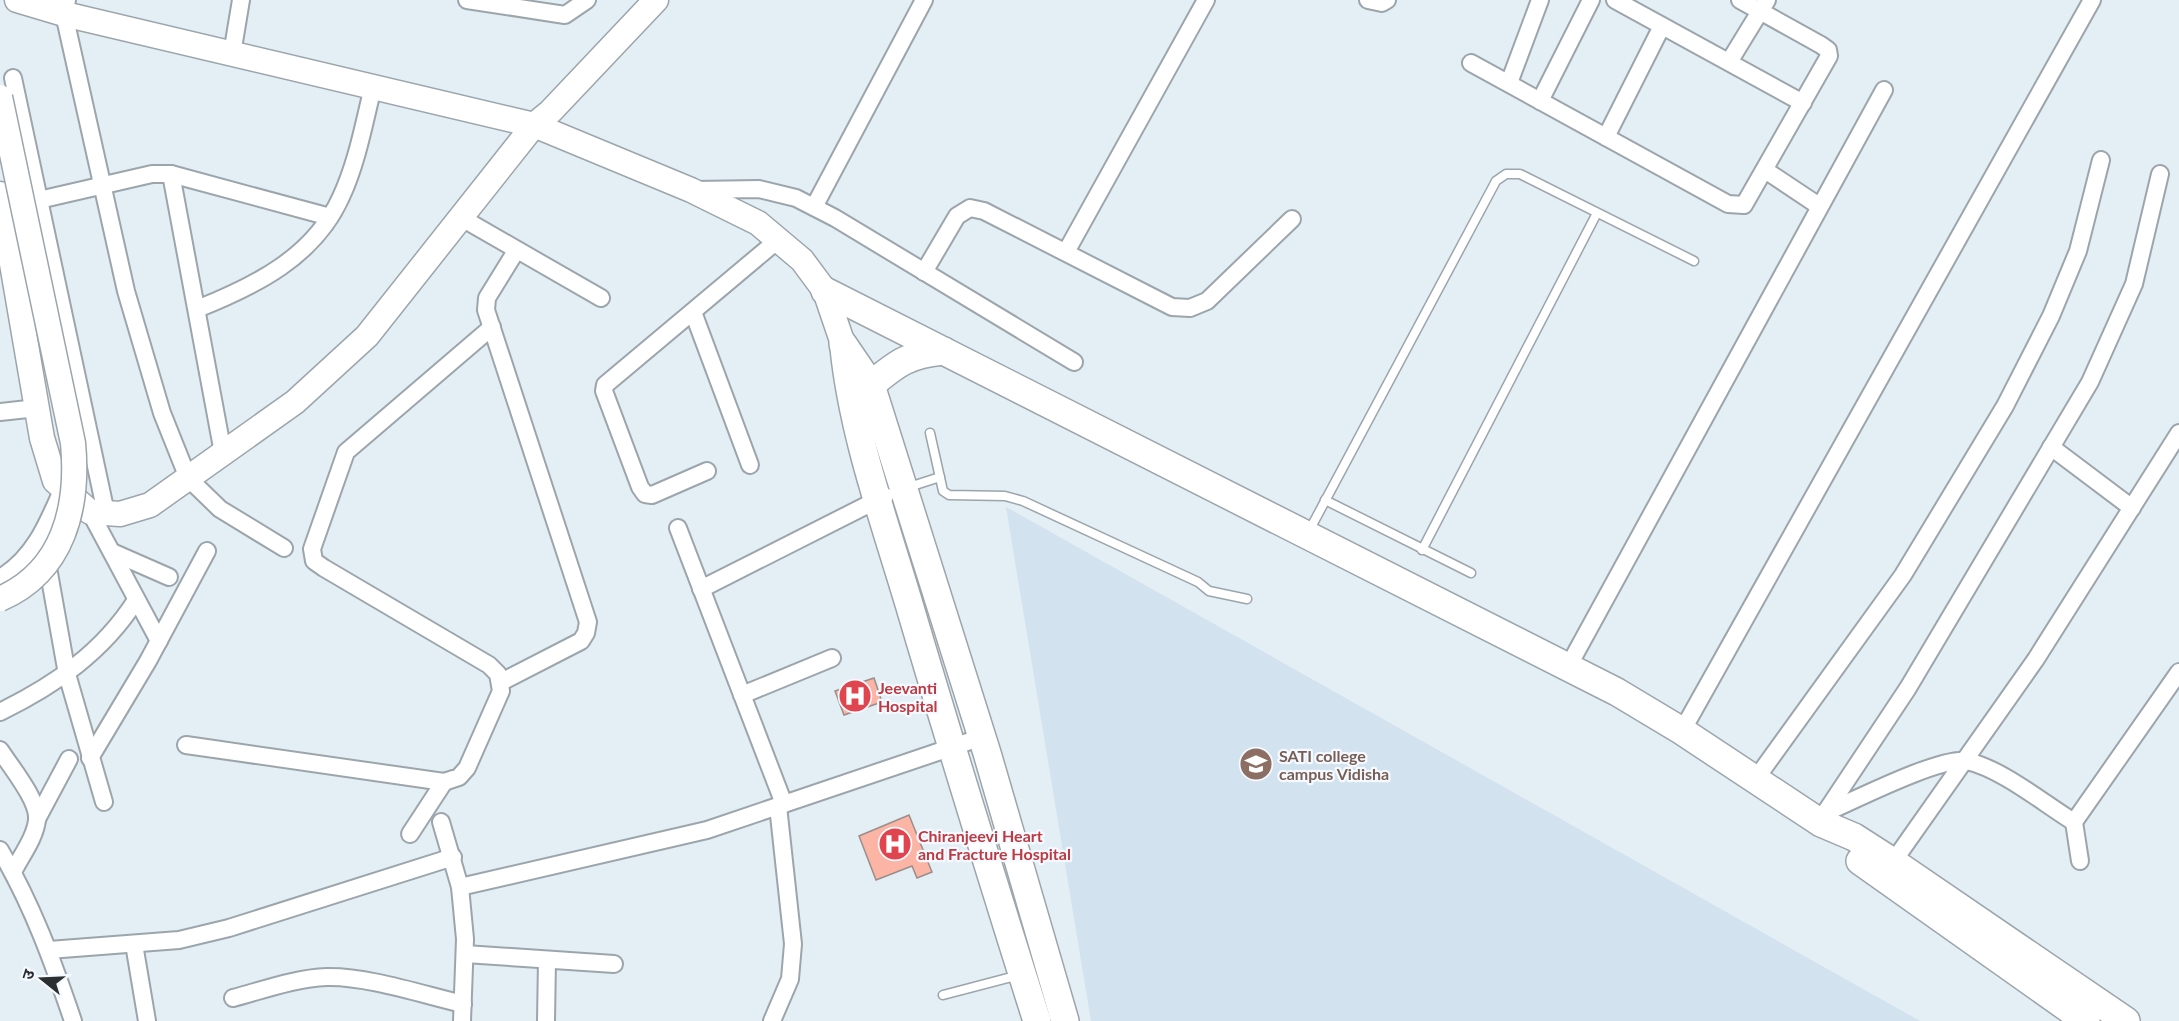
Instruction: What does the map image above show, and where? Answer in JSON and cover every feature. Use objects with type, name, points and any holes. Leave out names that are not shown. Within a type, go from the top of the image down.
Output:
[{"type":"main road","points":[[17,0],[66,7],[232,54],[534,125],[691,190],[758,223],[802,260],[825,291],[843,344],[849,394],[877,499],[1037,1021]]},
{"type":"main road","points":[[0,194],[7,275],[42,438],[56,481],[98,513],[120,514],[150,505],[295,402],[367,336],[534,125],[550,112],[656,0]]},
{"type":"main road","points":[[0,599],[19,591],[50,561],[66,531],[76,478],[73,443],[6,87]]},
{"type":"main road","points":[[825,291],[1568,667],[1682,730],[1755,780],[1893,862],[2126,1021]]},
{"type":"main road","points":[[843,344],[871,385],[982,737],[1065,1021]]},
{"type":"main road","points":[[871,385],[904,359],[918,353],[944,351]]},
{"type":"main road","points":[[1820,818],[1845,850],[2086,1021]]},
{"type":"street","points":[[232,54],[241,0]]},
{"type":"street","points":[[467,0],[565,15],[587,0]]},
{"type":"street","points":[[814,207],[924,0]]},
{"type":"street","points":[[1066,252],[1206,0]]},
{"type":"street","points":[[1368,0],[1382,3],[1387,0]]},
{"type":"street","points":[[1509,83],[1540,0]]},
{"type":"street","points":[[1540,101],[1591,0]]},
{"type":"street","points":[[1615,0],[1803,103]]},
{"type":"street","points":[[1471,63],[1737,207],[1748,201],[1766,170],[1826,65],[1828,50],[1764,6],[1740,0]]},
{"type":"street","points":[[1682,730],[2092,0]]},
{"type":"street","points":[[1729,62],[1764,6]]},
{"type":"street","points":[[66,7],[126,291],[162,413],[188,478],[220,509],[284,548]]},
{"type":"street","points":[[1606,137],[1662,26]]},
{"type":"street","points":[[6,87],[39,200],[98,513],[112,552],[159,641]]},
{"type":"street","points":[[197,309],[242,291],[271,275],[298,255],[330,218],[341,197],[353,162],[373,87]]},
{"type":"street","points":[[1568,667],[1884,90]]},
{"type":"street","points":[[1755,780],[1903,575],[2005,406],[2051,316],[2078,251],[2101,160]]},
{"type":"street","points":[[1766,170],[1819,206]]},
{"type":"street","points":[[39,200],[152,174],[171,174],[330,218]]},
{"type":"street","points":[[171,174],[223,453]]},
{"type":"street","points":[[1820,818],[1908,688],[2090,382],[2134,285],[2160,174]]},
{"type":"street","points":[[691,190],[759,189],[796,198],[1074,362]]},
{"type":"street","points":[[924,272],[957,216],[970,208],[984,211],[1172,307],[1190,308],[1207,301],[1292,219]]},
{"type":"street","points":[[460,217],[602,298]]},
{"type":"street","points":[[707,471],[652,495],[645,494],[640,488],[604,391],[610,378],[779,239]]},
{"type":"street","points":[[501,682],[581,642],[588,622],[486,310],[487,298],[516,251]]},
{"type":"street","points":[[693,312],[750,465]]},
{"type":"street","points":[[186,745],[444,782],[459,777],[467,768],[501,691],[501,682],[489,665],[324,568],[314,561],[312,549],[346,452],[492,327]]},
{"type":"street","points":[[0,412],[37,408]]},
{"type":"street","points":[[1893,862],[2036,659],[2179,434]]},
{"type":"street","points":[[2051,447],[2132,508]]},
{"type":"street","points":[[0,578],[18,568],[42,534],[63,488]]},
{"type":"street","points":[[702,589],[877,499],[903,490]]},
{"type":"street","points":[[678,528],[781,805],[793,944],[790,979],[772,1021]]},
{"type":"street","points":[[42,534],[67,674],[104,802]]},
{"type":"street","points":[[90,758],[159,641],[207,551]]},
{"type":"street","points":[[112,552],[169,578]]},
{"type":"street","points":[[0,712],[67,674],[101,646],[121,624],[136,600]]},
{"type":"street","points":[[742,695],[832,658]]},
{"type":"street","points":[[2080,861],[2074,822],[2179,672]]},
{"type":"street","points":[[460,887],[707,830],[982,737]]},
{"type":"street","points":[[0,750],[35,805],[37,819]]},
{"type":"street","points":[[13,872],[37,819],[69,759]]},
{"type":"street","points":[[1820,818],[1942,763],[1964,761],[1986,768],[2074,822]]},
{"type":"street","points":[[410,834],[444,782]]},
{"type":"street","points":[[441,822],[460,887],[465,954],[462,1021]]},
{"type":"street","points":[[0,850],[13,872],[49,950],[73,1021]]},
{"type":"street","points":[[49,950],[179,940],[229,928],[453,857]]},
{"type":"street","points":[[134,944],[147,1021]]},
{"type":"street","points":[[465,954],[614,964]]},
{"type":"street","points":[[546,1021],[547,960]]},
{"type":"street","points":[[233,998],[309,979],[328,977],[351,979],[463,1004]]},
{"type":"lane","points":[[1307,534],[1496,181],[1506,174],[1520,174],[1694,261]]},
{"type":"lane","points":[[1422,550],[1597,213]]},
{"type":"lane","points":[[930,433],[943,491],[950,495],[1005,496],[1023,501],[1198,582],[1209,591],[1246,598]]},
{"type":"lane","points":[[903,490],[940,477]]},
{"type":"lane","points":[[1325,500],[1471,573]]},
{"type":"lane","points":[[944,995],[1022,974]]},
{"type":"shaded area","name":"SATI college campus Vidisha","points":[[1006,507],[1920,1021],[1091,1021]]},
{"type":"building","points":[[874,678],[882,702],[844,715],[835,691]]},
{"type":"building","points":[[909,815],[932,872],[917,878],[912,866],[876,880],[859,836]]},
{"type":"place","name":"Jeevanti Hospital","points":[[855,696]]},
{"type":"place","name":"SATI college campus Vidisha","points":[[1256,764]]},
{"type":"place","name":"Chiranjeevi Heart and Fracture Hospital","points":[[895,844]]}]
